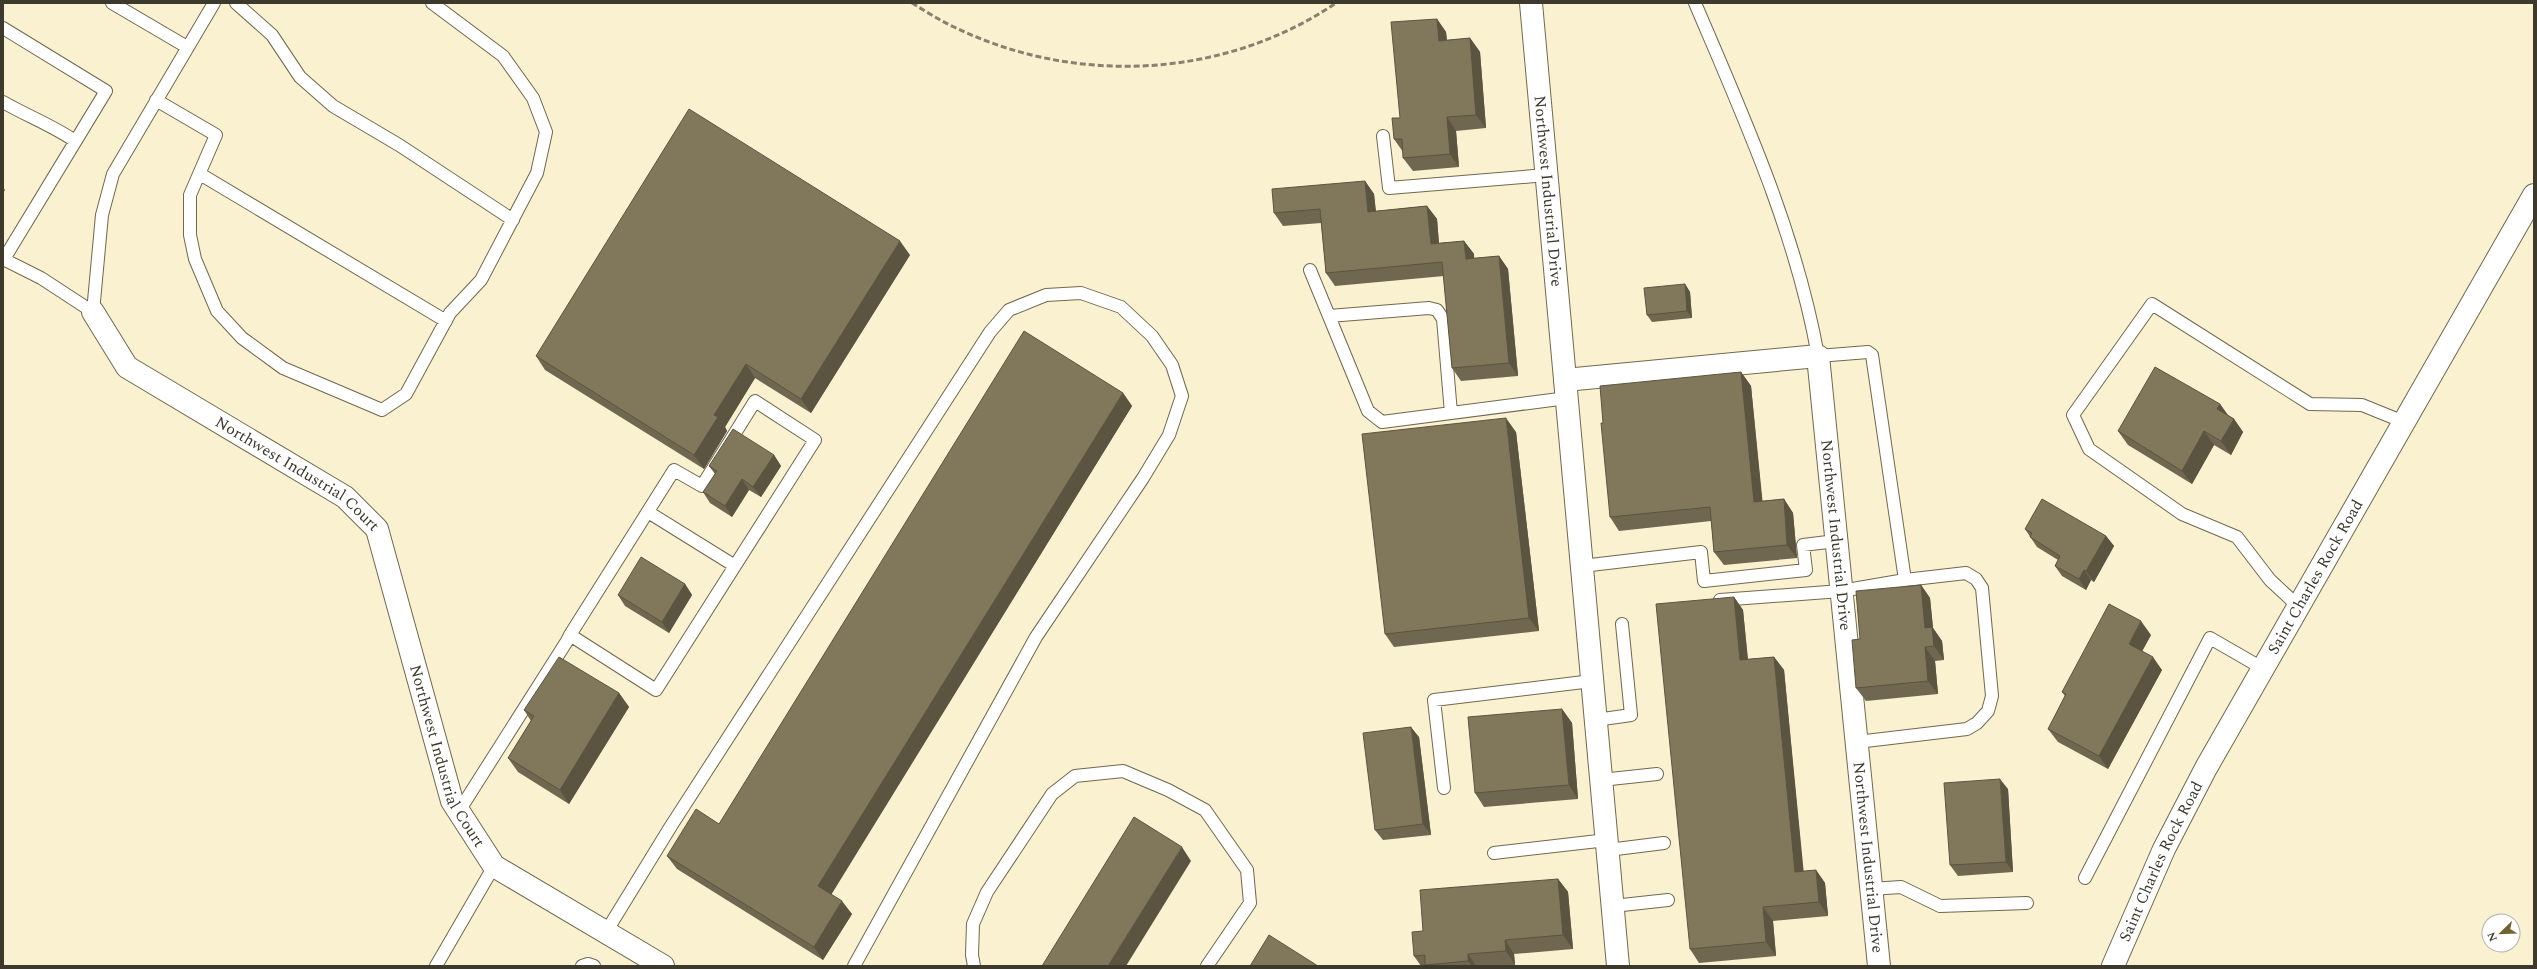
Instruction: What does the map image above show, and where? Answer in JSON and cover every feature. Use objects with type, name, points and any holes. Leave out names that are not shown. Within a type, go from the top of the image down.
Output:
[{"type":"street","name":"Northwest Industrial Drive","points":[[1531,3],[1618,966]]},
{"type":"street","name":"Saint Charles Rock Road","points":[[2113,966],[2164,849],[2262,668],[2534,196]]},
{"type":"street","name":"Northwest Industrial Court","points":[[94,312],[127,367],[345,497],[377,529],[452,801],[494,866],[663,966]]},
{"type":"street","name":"Northwest Industrial Drive","points":[[1818,356],[1879,966]]},
{"type":"street","points":[[1566,389],[1818,356]]},
{"type":"lane","points":[[112,3],[187,48]]},
{"type":"lane","points":[[3,28],[106,91],[4,259],[41,278],[94,312],[102,215],[113,174],[214,3]]},
{"type":"lane","points":[[236,3],[272,36],[300,77],[333,106],[399,145],[512,220]]},
{"type":"lane","points":[[156,100],[216,135],[190,195],[190,235],[195,259],[217,311],[242,338],[283,368],[382,410],[406,394],[450,313],[481,280],[537,173],[546,132],[533,98],[503,56],[432,3]]},
{"type":"lane","points":[[1695,3],[1763,161],[1810,310],[1818,356],[1868,352],[1872,355],[1905,580]]},
{"type":"lane","points":[[3,102],[26,115],[55,127],[75,141]]},
{"type":"lane","points":[[1383,136],[1389,188],[1546,175]]},
{"type":"lane","points":[[200,174],[446,321]]},
{"type":"lane","points":[[1310,270],[1368,411],[1382,422],[1451,413],[1566,389]]},
{"type":"lane","points":[[606,932],[671,826],[990,332],[1009,310],[1046,295],[1081,293],[1121,307],[1152,336],[1172,365],[1182,396],[1169,435],[1144,478],[1036,638],[854,966]]},
{"type":"lane","points":[[2298,606],[2270,580],[2237,537],[2182,514],[2088,449],[2074,415],[2152,304],[2310,404],[2362,405],[2404,422]]},
{"type":"lane","points":[[1329,316],[1429,308],[1437,310],[1443,319],[1451,413]]},
{"type":"lane","points":[[459,812],[570,635],[648,512],[674,470],[702,486],[755,401],[815,440],[656,690],[570,635]]},
{"type":"lane","points":[[648,512],[735,566]]},
{"type":"lane","points":[[1582,566],[1701,552],[1704,581],[1806,570],[1803,545],[1836,541]]},
{"type":"lane","points":[[1711,601],[1841,591],[1905,580],[1966,573],[1973,575],[1980,583],[1991,704],[1977,724],[1967,729],[1857,742]]},
{"type":"lane","points":[[1596,720],[1631,714],[1622,624]]},
{"type":"lane","points":[[2085,878],[2210,638],[2262,668]]},
{"type":"lane","points":[[1444,788],[1434,700],[1592,681]]},
{"type":"lane","points":[[974,966],[972,955],[973,924],[987,892],[1052,794],[1075,776],[1123,770],[1168,790],[1205,810],[1247,870],[1250,903],[1207,966]]},
{"type":"lane","points":[[1601,780],[1657,774]]},
{"type":"lane","points":[[1494,853],[1608,845],[1664,843]]},
{"type":"lane","name":"Northwest Industrial Court","points":[[436,966],[494,866]]},
{"type":"lane","points":[[1871,889],[1901,887],[1940,906],[2027,903]]},
{"type":"lane","points":[[1613,906],[1668,900]]},
{"type":"lane","points":[[582,966],[588,964],[594,966]]},
{"type":"building","points":[[1437,19],[1439,41],[1470,38],[1476,115],[1447,117],[1450,154],[1403,158],[1402,139],[1394,139],[1392,118],[1400,118],[1391,22]]},
{"type":"building","points":[[689,109],[900,241],[801,399],[746,364],[714,415],[718,417],[694,455],[536,356]]},
{"type":"building","points":[[1365,181],[1368,212],[1427,206],[1431,244],[1464,241],[1466,259],[1499,256],[1509,363],[1452,368],[1442,262],[1326,273],[1320,209],[1274,213],[1272,189]]},
{"type":"building","points":[[1685,284],[1687,311],[1647,315],[1644,288]]},
{"type":"building","points":[[1024,331],[1123,393],[818,886],[842,901],[814,947],[667,856],[696,809],[719,824]]},
{"type":"building","points":[[2155,367],[2220,404],[2217,409],[2234,419],[2221,441],[2204,431],[2182,471],[2118,431]]},
{"type":"building","points":[[1741,372],[1754,502],[1784,499],[1787,545],[1714,552],[1710,507],[1610,517],[1601,423],[1603,423],[1600,386]]},
{"type":"building","points":[[1506,418],[1529,618],[1385,634],[1362,434]]},
{"type":"building","points":[[733,429],[774,455],[753,487],[742,479],[725,506],[703,492],[717,471],[709,466]]},
{"type":"building","points":[[2042,499],[2106,536],[2086,571],[2084,570],[2079,579],[2055,566],[2060,556],[2030,537],[2032,533],[2025,529]]},
{"type":"building","points":[[641,557],[685,584],[662,622],[618,595]]},
{"type":"building","points":[[1921,585],[1925,628],[1932,627],[1934,646],[1925,647],[1928,681],[1856,688],[1852,640],[1860,639],[1856,591]]},
{"type":"building","points":[[1734,597],[1740,660],[1774,657],[1795,872],[1816,870],[1819,902],[1763,907],[1766,942],[1690,949],[1656,604]]},
{"type":"building","points":[[2109,604],[2141,621],[2129,644],[2153,657],[2099,756],[2048,729],[2066,694],[2062,692]]},
{"type":"building","points":[[559,657],[619,693],[560,790],[508,758],[534,716],[524,710]]},
{"type":"building","points":[[1562,709],[1569,785],[1475,793],[1468,717]]},
{"type":"building","points":[[1411,727],[1423,824],[1375,830],[1363,733]]},
{"type":"building","points":[[2000,779],[2006,862],[1950,865],[1944,783]]},
{"type":"building","points":[[1134,817],[1182,847],[1108,966],[1042,966]]},
{"type":"building","points":[[1558,879],[1563,935],[1505,940],[1506,951],[1468,954],[1468,961],[1425,965],[1425,955],[1414,956],[1412,932],[1423,931],[1420,890]]},
{"type":"building","points":[[1269,935],[1318,966],[1250,966]]},
{"type":"railway","points":[[912,3],[954,27],[1001,46],[1049,59],[1099,65],[1148,66],[1198,60],[1246,47],[1292,28],[1336,3]]}]
